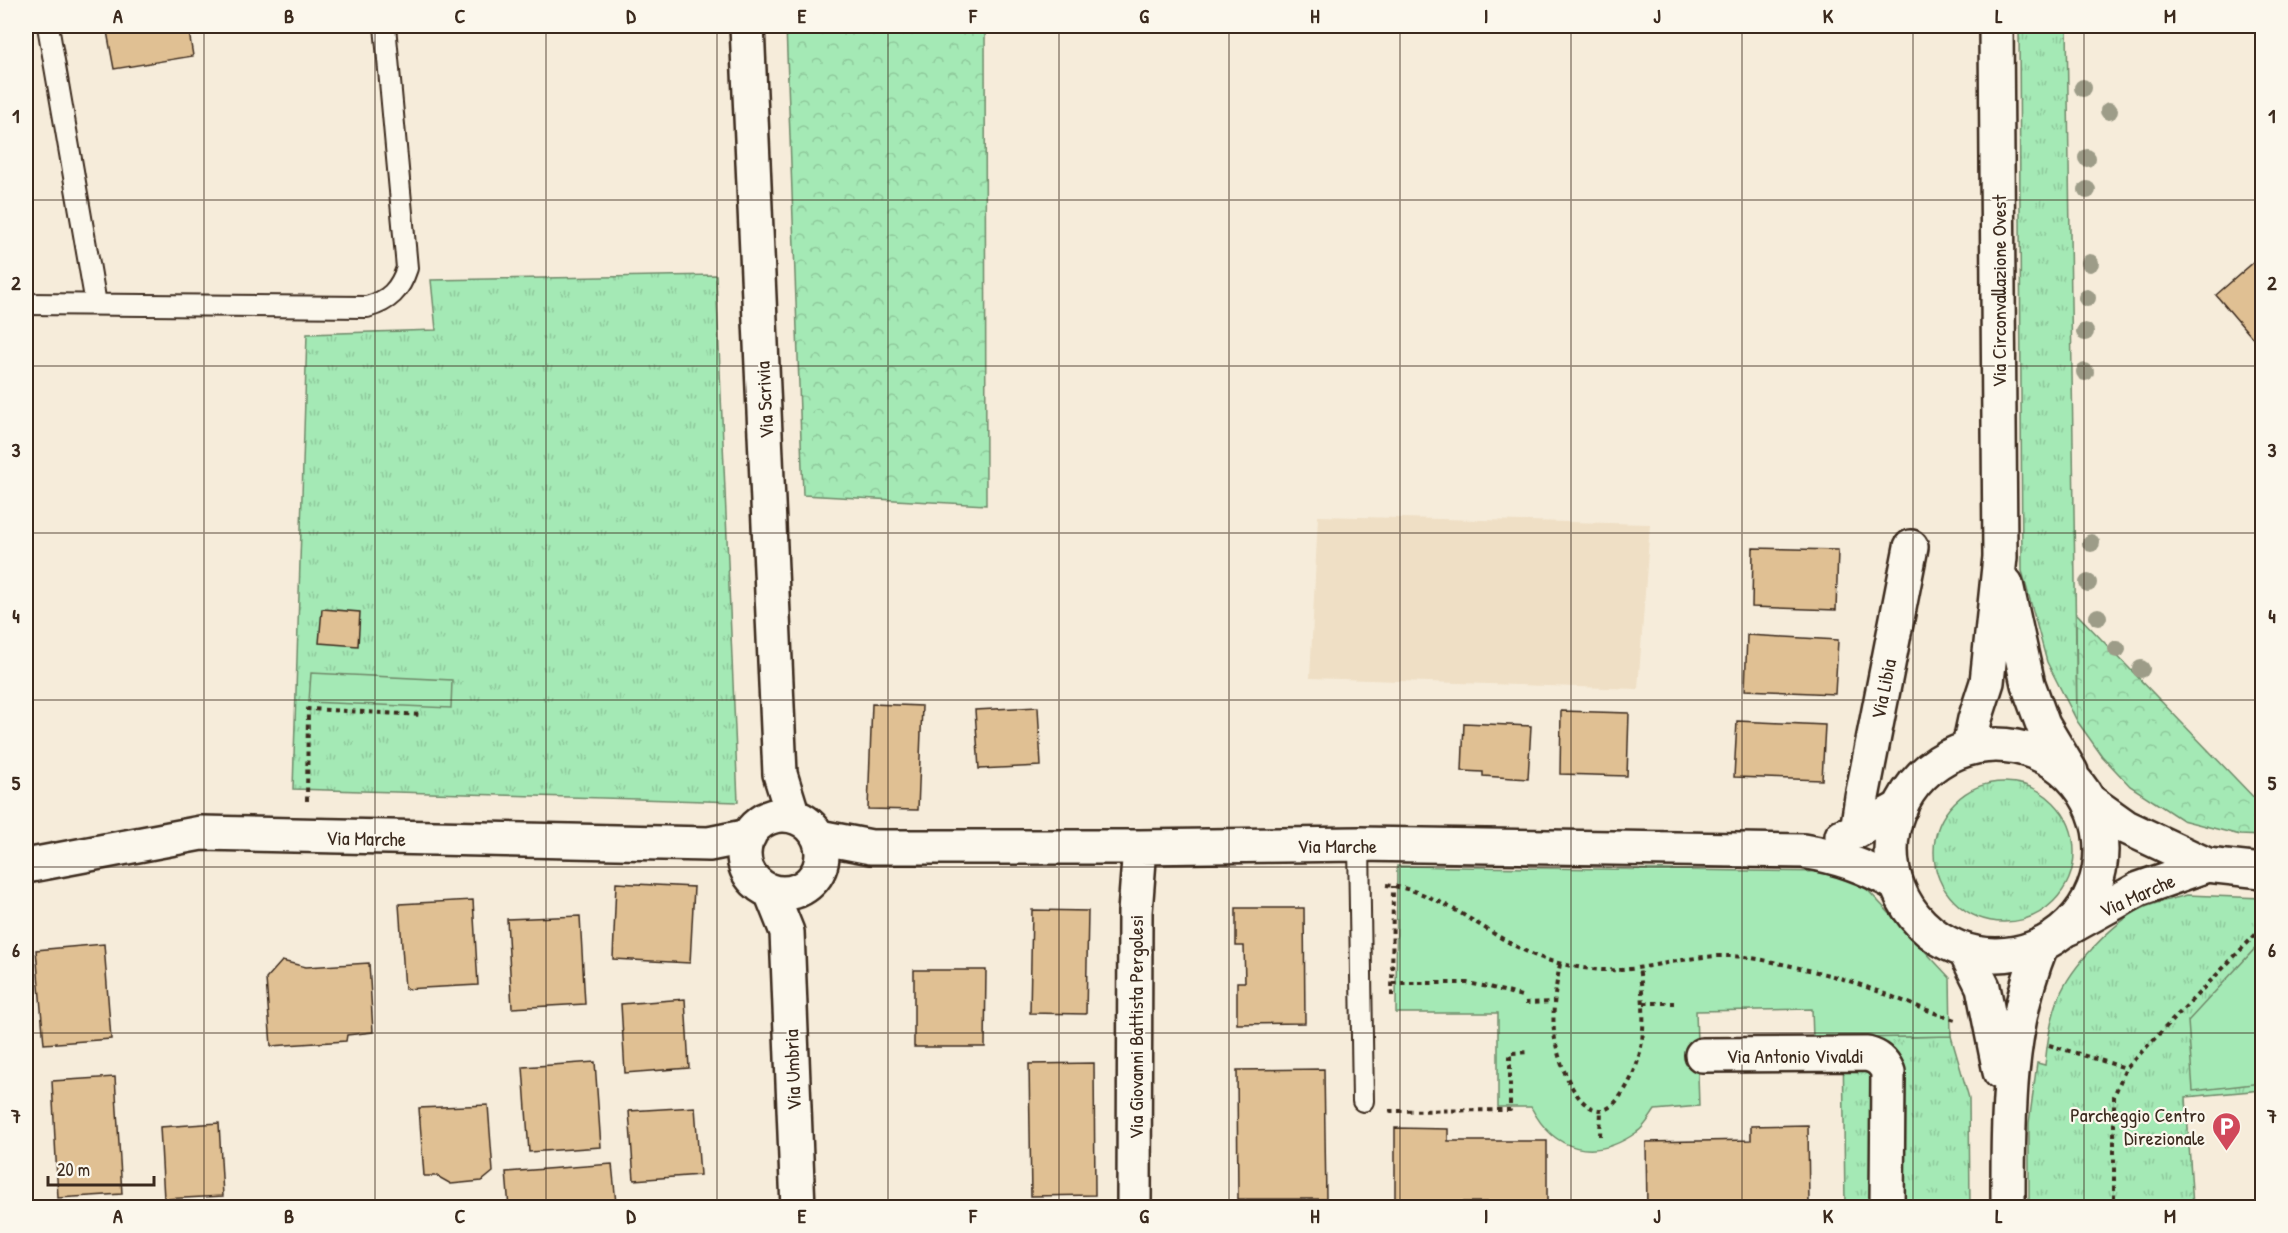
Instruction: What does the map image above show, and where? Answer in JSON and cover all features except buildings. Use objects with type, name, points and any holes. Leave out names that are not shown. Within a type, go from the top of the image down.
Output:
[{"type":"street","name":"Via Scrivia","points":[[747,26],[780,774],[763,832]]},
{"type":"street","name":"Via Circonvallazione Ovest","points":[[1969,747],[1974,718],[1987,682],[2000,557],[1996,26]]},
{"type":"street","name":"Via Libia","points":[[1857,831],[1911,547]]},
{"type":"street","name":"Via Circonvallazione Ovest","points":[[2000,557],[2028,684],[2043,725],[2083,790]]},
{"type":"street","points":[[1998,744],[2026,748],[2052,760],[2083,790],[2101,834],[2101,868],[2089,901],[2069,928],[2041,946],[2024,952],[1984,957],[1936,937],[1912,913],[1896,884],[1891,851],[1894,824],[1905,798],[1921,776],[1944,757],[1969,747],[1998,744]]},
{"type":"street","name":"Via Marche","points":[[2083,790],[2126,827],[2208,865],[2262,871]]},
{"type":"street","name":"Via Marche","points":[[1803,851],[1857,831],[1901,807]]},
{"type":"street","points":[[803,820],[812,827],[821,846],[816,877],[809,885],[785,891],[755,882],[746,866],[763,832],[803,820]]},
{"type":"street","name":"Via Marche","points":[[26,866],[201,833],[709,844],[763,832]]},
{"type":"street","name":"Via Marche","points":[[821,846],[1140,848],[1359,844],[1803,851],[1838,857],[1875,872],[1896,884]]},
{"type":"street","name":"Via Giovanni Battista Pergolesi","points":[[1134,1208],[1135,912],[1140,848]]},
{"type":"street","name":"Via Marche","points":[[2069,928],[2139,890],[2208,865]]},
{"type":"street","name":"Via Umbria","points":[[785,891],[798,1208]]},
{"type":"street","points":[[2008,1208],[2008,1115],[2014,1037],[2030,973],[2041,946]]},
{"type":"street","points":[[1965,951],[1983,987],[2008,1115]]},
{"type":"street","name":"Via Antonio Vivaldi","points":[[1702,1055],[1867,1054],[1877,1057],[1884,1063],[1888,1072],[1887,1208]]},
{"type":"lane","points":[[48,26],[96,304]]},
{"type":"lane","points":[[26,304],[367,307],[382,303],[393,295],[403,282],[407,268],[385,26]]},
{"type":"lane","points":[[1359,844],[1363,1101]]},
{"type":"path","points":[[306,836],[308,709],[422,715]]},
{"type":"path","points":[[1360,882],[1393,886],[1431,898],[1468,916],[1508,942],[1543,959],[1560,964],[1597,970],[1639,967],[1698,957],[1730,956],[1761,959],[1838,977],[1950,1018]]},
{"type":"path","points":[[1392,1004],[1393,886]]},
{"type":"path","points":[[2114,1208],[2114,1096],[2126,1068],[2262,928]]},
{"type":"path","points":[[1560,964],[1554,1002],[1554,1032],[1560,1058],[1572,1088],[1586,1106],[1601,1110],[1613,1105],[1627,1087],[1636,1066],[1642,1043],[1644,1003],[1639,967]]},
{"type":"path","points":[[1392,983],[1467,983],[1525,997]]},
{"type":"path","points":[[1525,1003],[1554,1002]]},
{"type":"path","points":[[1644,1003],[1674,1003]]},
{"type":"path","points":[[2047,1044],[2126,1068]]},
{"type":"path","points":[[1391,1100],[1391,1110],[1510,1110],[1510,1053],[1528,1052]]},
{"type":"path","points":[[1600,1136],[1601,1110]]},
{"type":"shaded area","points":[[1318,516],[1650,524],[1638,689],[1310,678]]},
{"type":"green space","points":[[786,26],[985,26],[986,505],[803,495]]},
{"type":"green space","points":[[2019,26],[2067,26],[2077,721],[2047,662],[2022,571]]},
{"type":"green space","points":[[716,275],[738,802],[293,789],[307,334],[436,330],[431,280]]},
{"type":"green space","points":[[2076,613],[2262,806],[2262,836],[2240,835],[2182,820],[2130,786],[2102,756],[2077,721]]},
{"type":"green space","points":[[311,673],[452,680],[451,708],[309,702]]},
{"type":"green space","points":[[2004,782],[2031,787],[2053,803],[2069,825],[2074,852],[2069,879],[2053,901],[2031,917],[2004,922],[1977,917],[1955,901],[1939,879],[1934,852],[1939,825],[1955,803],[1977,787]]},
{"type":"green space","points":[[1397,866],[1832,872],[1862,884],[1950,978],[1951,1036],[1813,1039],[1812,1009],[1696,1011],[1699,1106],[1655,1110],[1640,1130],[1621,1141],[1606,1147],[1577,1148],[1551,1134],[1531,1107],[1498,1107],[1498,1013],[1396,1013]]},
{"type":"green space","points":[[2187,895],[2262,898],[2262,1090],[2186,1097],[2193,1207],[2029,1208],[2029,1123],[2037,1063],[2045,1065],[2052,1022],[2065,985],[2094,946],[2131,915],[2159,902]]},
{"type":"green space","points":[[2262,941],[2262,1083],[2193,1091],[2188,1021]]},
{"type":"green space","points":[[1951,1036],[1969,1098],[1970,1207],[1845,1207],[1843,1038]]},
{"type":"place","name":"Parcheggio Centro Direzionale","points":[[2226,1152]]}]
